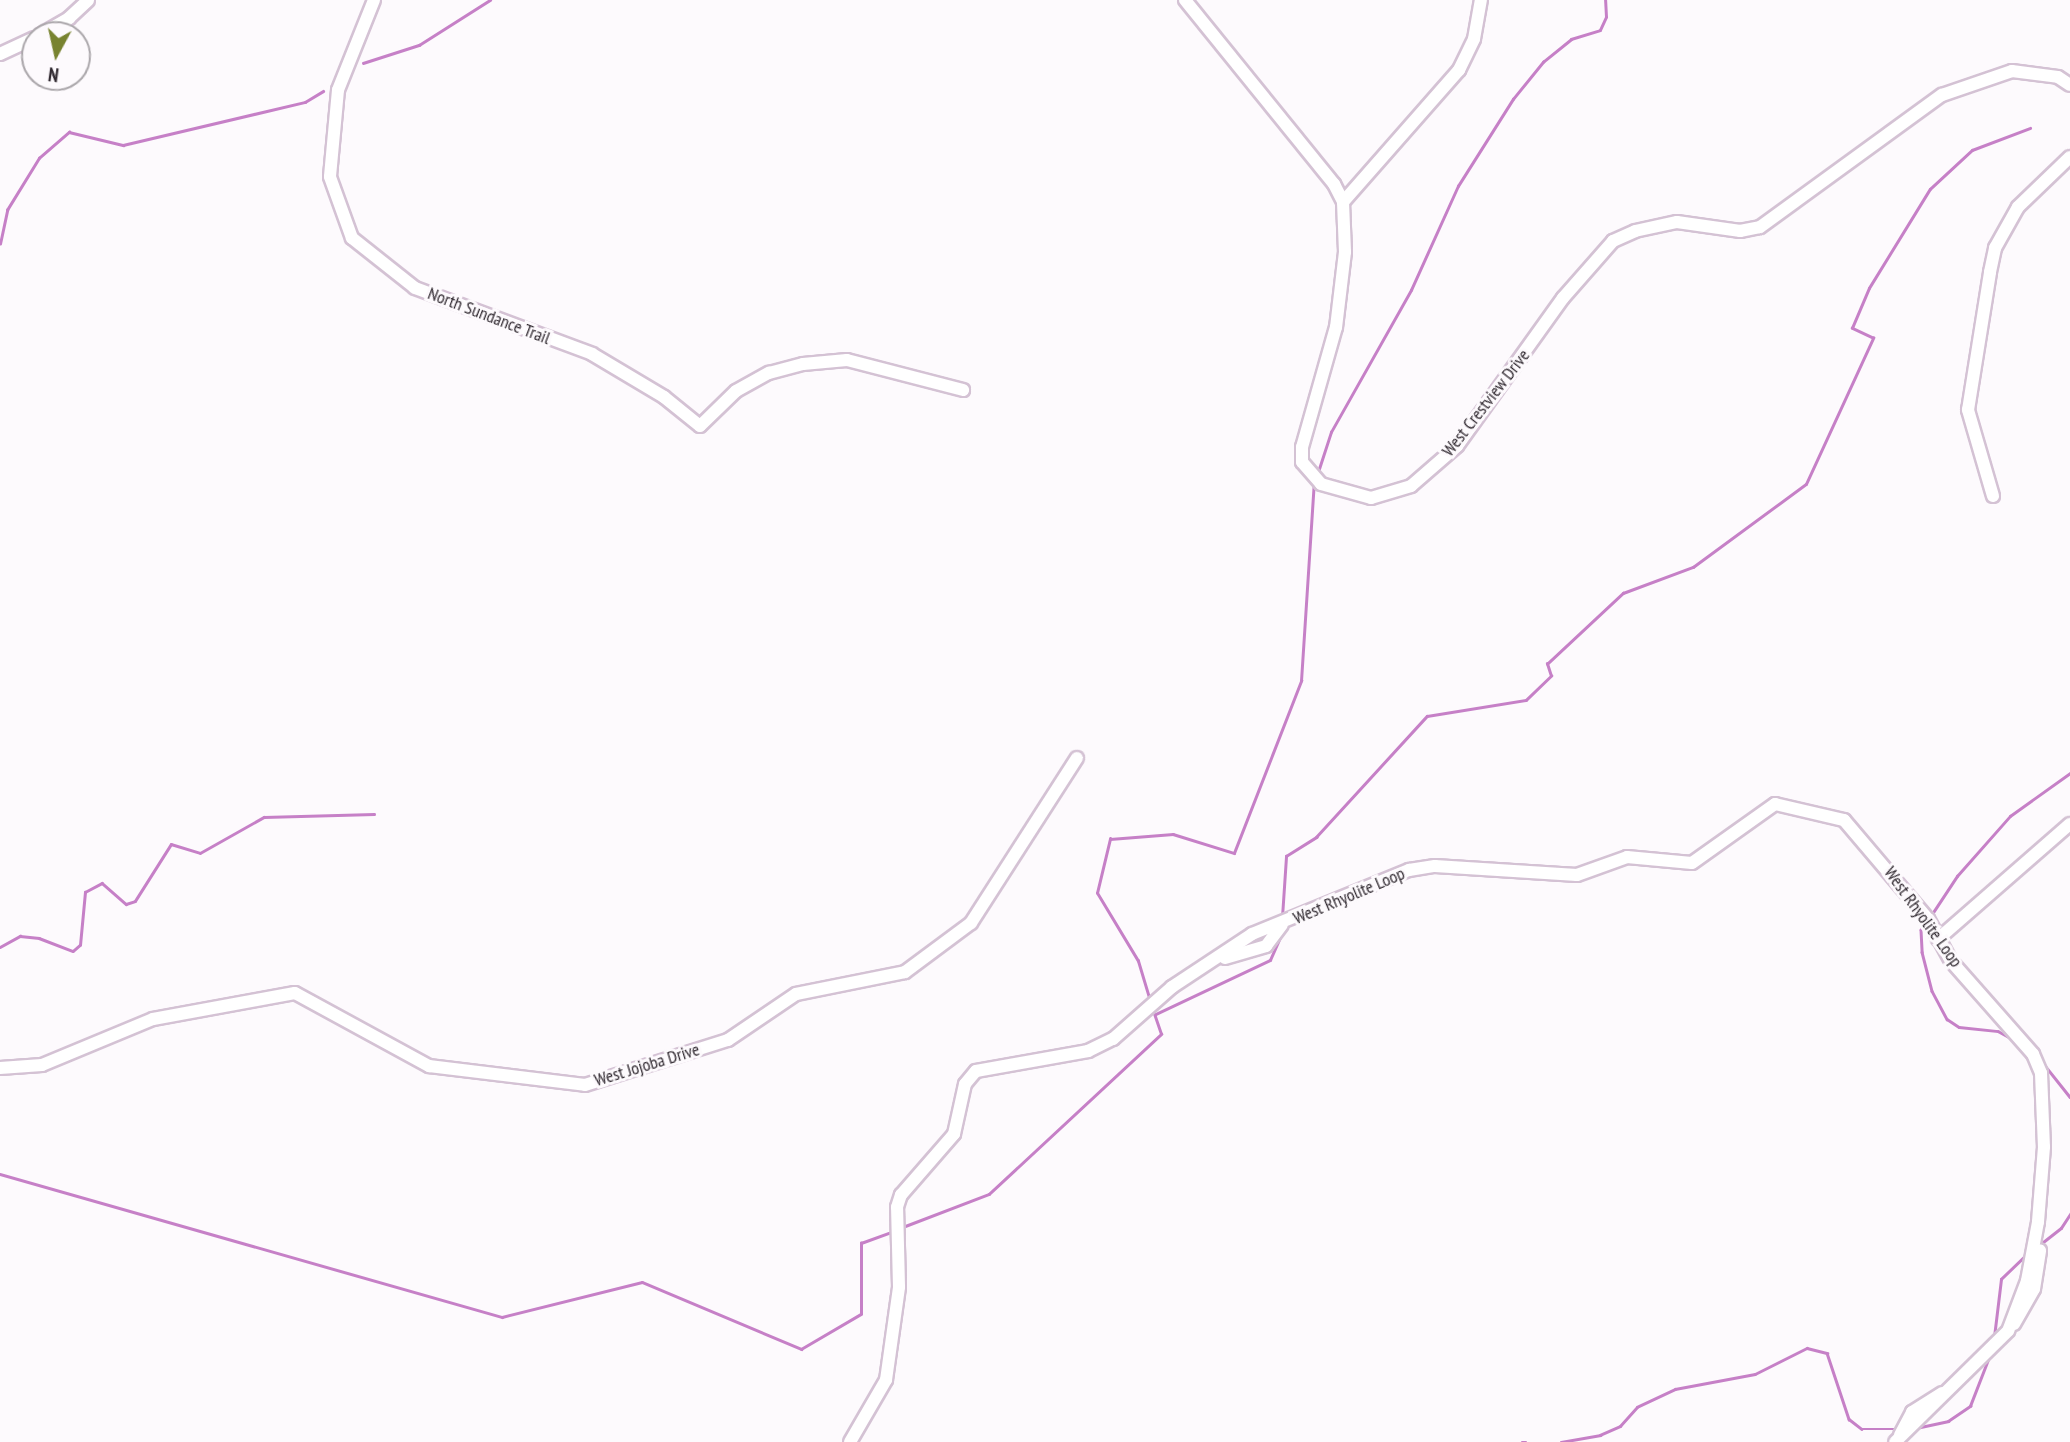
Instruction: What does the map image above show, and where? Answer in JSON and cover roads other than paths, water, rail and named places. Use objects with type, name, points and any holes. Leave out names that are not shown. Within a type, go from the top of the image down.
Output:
[{"type":"street","points":[[64,21],[88,0]]},
{"type":"street","name":"North Sundance Trail","points":[[374,0],[338,90],[330,177],[352,238],[415,288],[592,354],[664,397],[700,426],[736,391],[769,373],[803,364],[847,360],[963,390]]},
{"type":"street","name":"West Crestview Drive","points":[[1185,0],[1334,184],[1343,202],[1345,252],[1336,327],[1303,447],[1303,462],[1321,484],[1348,495],[1387,496],[1411,486],[1457,446],[1563,298],[1613,241],[1635,231],[1677,222],[1740,231],[1760,227],[1942,95],[2012,71],[2058,77],[2070,85]]},
{"type":"street","points":[[1343,202],[1459,70],[1474,39],[1481,0]]},
{"type":"street","points":[[0,54],[21,44]]},
{"type":"street","points":[[1993,496],[1968,410],[1995,248],[2018,207],[2070,157]]},
{"type":"street","name":"West Jojoba Drive","points":[[0,1068],[43,1065],[153,1018],[295,993],[429,1066],[585,1085],[728,1040],[796,994],[905,972],[971,923],[1077,758]]},
{"type":"street","name":"West Rhyolite Loop","points":[[850,1442],[886,1380],[899,1287],[897,1206],[901,1195],[954,1134],[970,1077],[987,1067],[1088,1051],[1113,1039],[1178,982],[1222,958],[1252,934],[1282,925],[1409,870],[1435,866],[1577,875],[1627,857],[1692,863],[1774,804],[1844,820],[1892,873],[1951,961],[2033,1054],[2041,1073],[2045,1135],[2038,1222],[2027,1282],[2008,1331],[1946,1391],[1920,1423],[1897,1439]]},
{"type":"street","points":[[1938,939],[2070,824]]},
{"type":"waterway","points":[[363,63],[419,45],[490,0]]},
{"type":"waterway","points":[[1318,472],[1331,432],[1411,290],[1458,186],[1513,99],[1543,62],[1571,39],[1600,30],[1606,17],[1605,0]]},
{"type":"waterway","points":[[0,244],[7,210],[39,158],[69,132],[123,145],[305,102],[323,91]]},
{"type":"waterway","points":[[1282,917],[1286,856],[1316,837],[1427,716],[1526,700],[1551,676],[1547,664],[1623,593],[1693,567],[1806,484],[1873,338],[1852,328],[1869,288],[1930,189],[1972,150],[2030,128]]},
{"type":"waterway","points":[[1150,1001],[1138,961],[1097,893],[1110,839],[1173,834],[1234,853],[1301,681],[1314,481]]},
{"type":"waterway","points":[[1930,917],[1957,876],[2010,816],[2070,773]]},
{"type":"waterway","points":[[0,947],[20,936],[39,938],[73,951],[80,945],[85,892],[102,883],[126,904],[135,901],[171,844],[200,853],[264,817],[374,814]]},
{"type":"waterway","points":[[1926,922],[1921,930],[1922,952],[1932,991],[1947,1019],[1959,1027],[1998,1031],[2014,1040]]},
{"type":"waterway","points":[[1156,1014],[1270,960],[1281,935]]},
{"type":"waterway","points":[[900,1228],[989,1194],[1161,1034],[1153,1011]]},
{"type":"waterway","points":[[2043,1063],[2070,1097]]},
{"type":"waterway","points":[[0,1174],[502,1317],[642,1282],[801,1349],[861,1314],[861,1243],[894,1231]]},
{"type":"waterway","points":[[2038,1246],[2061,1228],[2070,1214]]},
{"type":"waterway","points":[[1994,1337],[2001,1279],[2027,1254]]},
{"type":"waterway","points":[[1561,1442],[1600,1435],[1620,1426],[1637,1407],[1675,1389],[1755,1374],[1807,1348],[1827,1353],[1849,1419],[1862,1429],[1899,1429]]},
{"type":"waterway","points":[[1916,1428],[1948,1421],[1970,1406],[1989,1357]]}]
